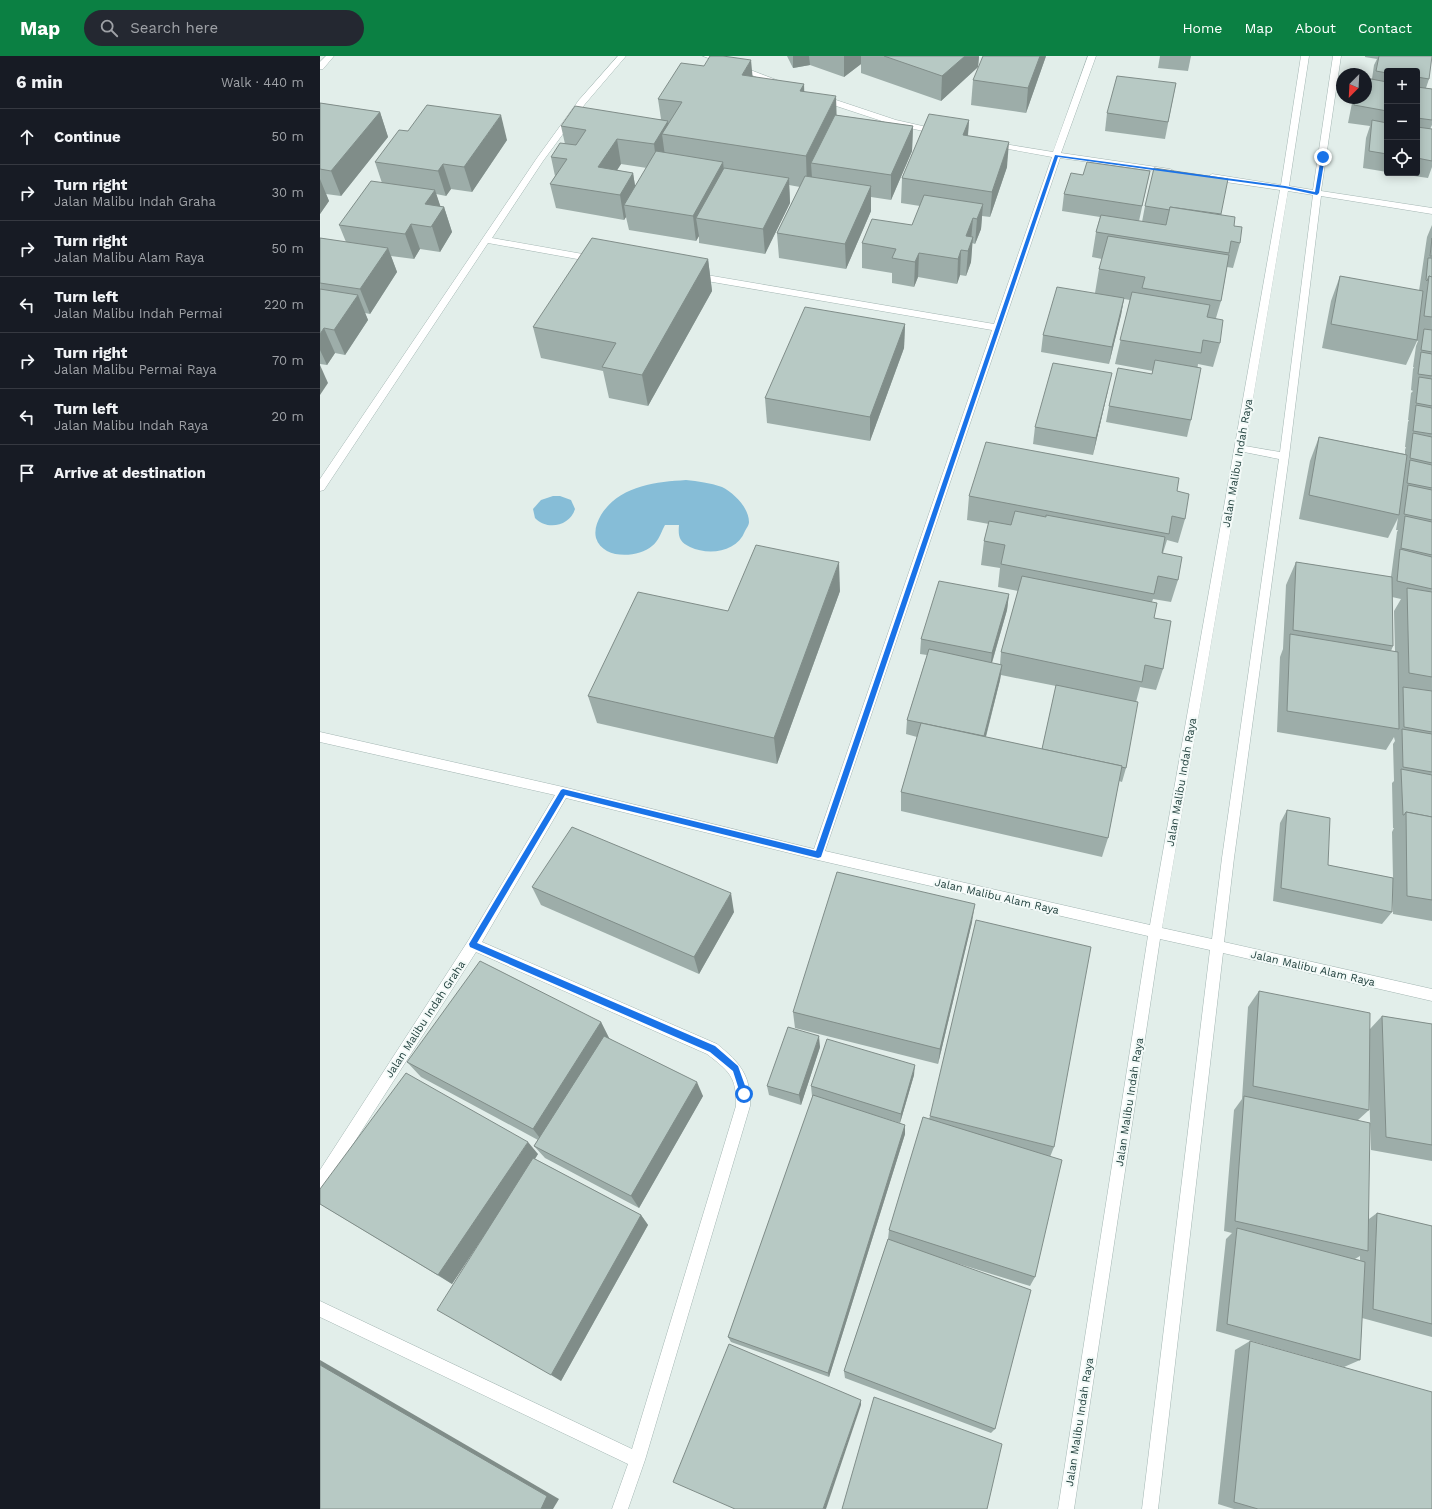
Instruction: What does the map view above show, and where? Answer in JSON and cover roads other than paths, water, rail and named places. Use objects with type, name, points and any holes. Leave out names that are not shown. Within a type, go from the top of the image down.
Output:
[{"type":"street","points":[[320,67],[330,56]]},
{"type":"street","points":[[320,487],[485,240],[582,102],[622,56]]},
{"type":"street","points":[[707,56],[792,87]]},
{"type":"street","points":[[818,855],[1092,56]]},
{"type":"street","name":"Jalan Malibu Indah Raya","points":[[1066,1509],[1155,932],[1285,187],[1305,56]]},
{"type":"street","points":[[1150,1509],[1229,850],[1284,456],[1336,56]]},
{"type":"street","points":[[813,95],[894,122],[947,134]]},
{"type":"street","points":[[985,143],[1057,156],[1182,173]]},
{"type":"street","points":[[1206,176],[1285,187],[1432,211]]},
{"type":"street","points":[[485,240],[602,260]]},
{"type":"street","points":[[687,275],[998,328]]},
{"type":"street","points":[[1239,448],[1284,456]]},
{"type":"street","name":"Jalan Malibu Alam Raya","points":[[320,737],[563,792],[818,855],[1432,995]]},
{"type":"street","name":"Jalan Malibu Indah Graha","points":[[320,1183],[473,944],[563,792]]},
{"type":"street","points":[[473,944],[712,1049],[736,1068],[744,1094],[743,1106],[637,1460],[620,1509]]},
{"type":"street","points":[[320,1309],[637,1460]]},
{"type":"water","points":[[686,480],[704,482],[722,487],[731,493],[744,506],[749,522],[741,538],[736,544],[722,550],[697,550],[681,541],[679,535],[679,525],[665,525],[654,544],[646,550],[638,553],[621,555],[606,550],[600,545],[595,535],[597,523],[609,505],[618,498],[639,487],[650,484]]},
{"type":"water","points":[[553,496],[560,496],[571,500],[575,509],[568,519],[558,525],[540,522],[535,518],[533,509],[541,500]]}]
